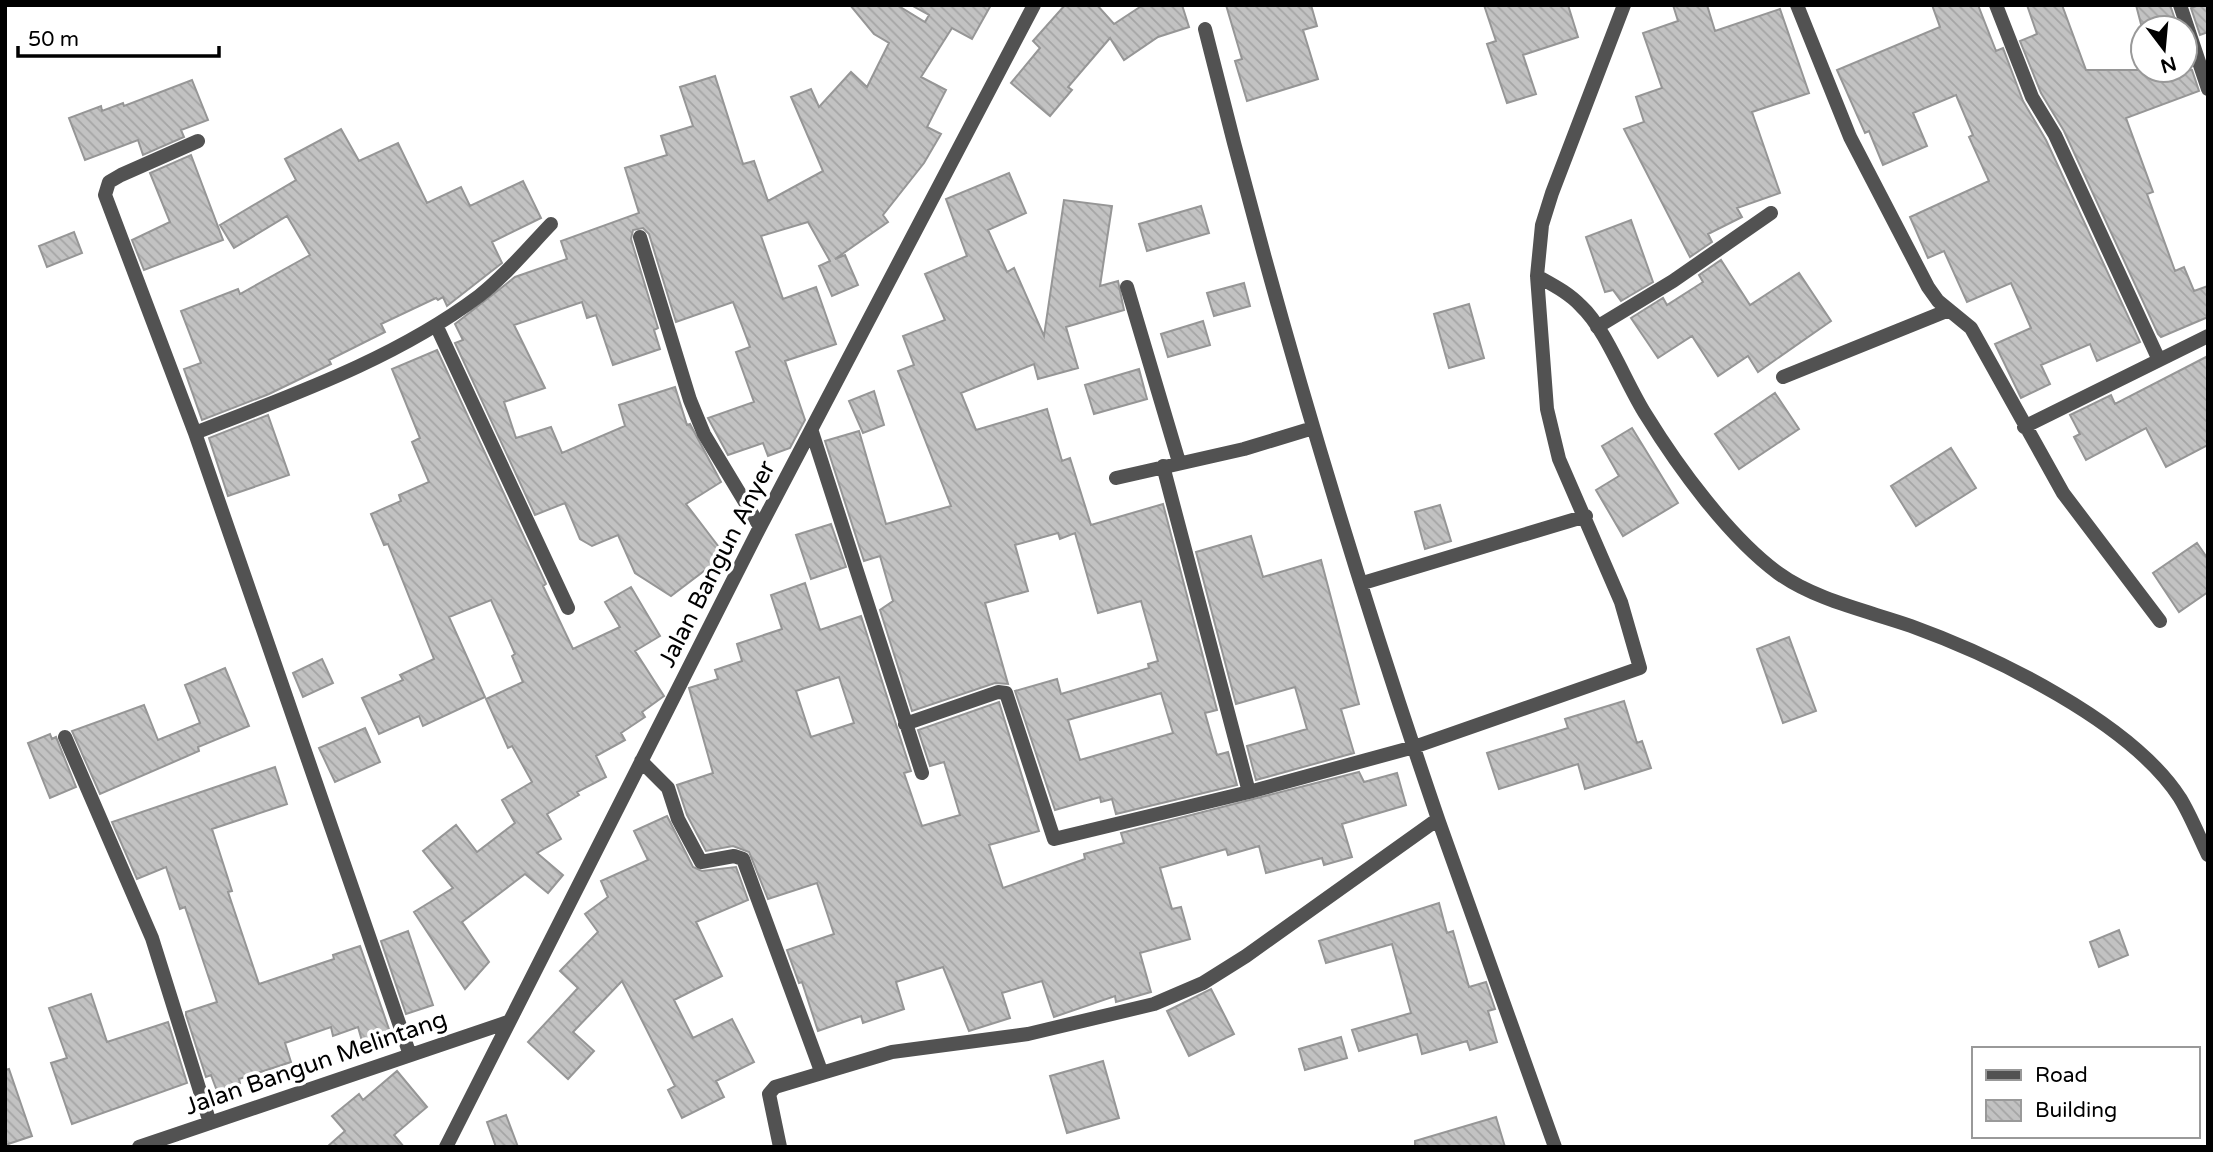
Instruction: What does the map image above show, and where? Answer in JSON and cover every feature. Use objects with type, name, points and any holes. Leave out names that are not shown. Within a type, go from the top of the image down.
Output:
[{"type":"street","name":"Jalan Bangun Anyer","points":[[446,1147],[760,527],[1034,5]]},
{"type":"street","points":[[905,724],[998,692],[1006,693],[1054,839],[1249,792],[1414,747],[1640,668],[1621,602],[1559,459],[1547,409],[1537,276],[1542,225],[1552,193],[1623,5]]},
{"type":"street","points":[[1797,5],[1850,137],[1928,287],[1948,310],[1971,328],[2063,493],[2160,621]]},
{"type":"street","points":[[1996,5],[2032,97],[2055,135],[2159,360]]},
{"type":"street","points":[[2180,5],[2208,89]]},
{"type":"street","points":[[1205,29],[1252,220],[1313,428],[1438,819],[1555,1147]]},
{"type":"street","points":[[198,141],[121,175],[104,189],[195,433],[410,1055]]},
{"type":"street","points":[[1597,327],[1673,281],[1771,214]]},
{"type":"street","points":[[195,433],[364,363],[436,325],[480,295],[551,224]]},
{"type":"street","points":[[640,237],[690,400],[705,434],[760,527]]},
{"type":"street","points":[[1537,276],[1583,307],[1647,417],[1678,462],[1748,548],[1781,575],[1811,591],[1915,628],[2025,676],[2101,724],[2150,762],[2179,798],[2208,855]]},
{"type":"street","points":[[1127,287],[1179,462]]},
{"type":"street","points":[[1783,377],[1948,310]]},
{"type":"street","points":[[436,325],[568,608]]},
{"type":"street","points":[[2024,427],[2208,336]]},
{"type":"street","points":[[1116,478],[1244,449],[1313,428]]},
{"type":"street","points":[[812,432],[922,773]]},
{"type":"street","points":[[1163,466],[1249,792]]},
{"type":"street","points":[[1363,583],[1586,516]]},
{"type":"street","points":[[65,737],[152,938],[210,1123]]},
{"type":"street","points":[[641,761],[667,788],[678,820],[701,862],[734,856],[743,859],[821,1072]]},
{"type":"street","points":[[780,1147],[769,1094],[775,1087],[892,1052],[1028,1034],[1154,1004],[1203,983],[1246,956],[1438,819]]},
{"type":"street","name":"Jalan Bangun Melintang","points":[[139,1147],[508,1022]]},
{"type":"building","points":[[850,5],[897,5],[925,22],[929,15],[911,5],[991,5],[972,39],[952,28],[921,77],[946,90],[927,127],[941,134],[924,163],[883,215],[888,222],[835,259],[845,255],[858,285],[832,296],[819,266],[830,261],[808,222],[761,236],[783,299],[816,287],[836,344],[785,361],[805,420],[790,448],[768,456],[763,443],[728,455],[708,418],[754,402],[736,352],[750,347],[733,302],[676,322],[649,234],[643,228],[633,230],[631,239],[658,328],[654,330],[660,349],[613,365],[596,315],[587,318],[582,302],[514,325],[545,388],[504,402],[516,438],[551,427],[562,453],[625,426],[619,405],[675,387],[687,425],[690,424],[721,482],[686,504],[725,555],[671,596],[635,573],[618,535],[592,546],[580,539],[565,503],[535,515],[455,343],[463,340],[455,324],[515,277],[567,259],[561,241],[639,213],[625,168],[667,155],[661,136],[693,126],[680,87],[715,76],[743,164],[754,161],[768,201],[823,171],[791,97],[811,89],[819,107],[851,72],[867,87],[889,43],[874,34]]},
{"type":"building","points":[[1065,5],[1097,5],[1114,24],[1143,5],[1182,5],[1189,27],[1158,37],[1124,60],[1110,38],[1068,87],[1072,90],[1050,116],[1011,83],[1040,48],[1033,41]]},
{"type":"building","points":[[1226,5],[1311,5],[1317,26],[1303,30],[1318,79],[1247,101],[1235,61],[1242,59]]},
{"type":"building","points":[[1484,5],[1568,5],[1578,37],[1523,55],[1536,94],[1507,103],[1487,44],[1496,41]]},
{"type":"building","points":[[1673,5],[1707,5],[1715,31],[1780,9],[1809,93],[1752,112],[1780,193],[1737,208],[1742,217],[1708,234],[1712,242],[1690,257],[1624,129],[1644,122],[1636,97],[1662,88],[1643,33],[1678,21]]},
{"type":"building","points":[[1932,5],[1978,5],[1996,51],[2003,48],[2023,101],[2046,140],[2140,342],[2097,361],[2090,344],[2041,365],[2050,384],[2021,398],[1995,344],[2031,328],[2011,283],[1967,302],[1944,251],[1928,258],[1910,217],[1989,181],[1969,137],[1973,135],[1956,95],[1913,113],[1927,146],[1883,165],[1869,131],[1865,133],[1837,70],[1940,27]]},
{"type":"building","points":[[2027,5],[2062,5],[2086,70],[2129,70],[2129,84],[2197,84],[2199,91],[2126,118],[2153,192],[2147,194],[2175,271],[2184,267],[2194,291],[2208,286],[2208,317],[2161,337],[2158,334],[2064,131],[2041,93],[2020,41],[2037,34]]},
{"type":"building","points":[[2136,5],[2170,5],[2173,14],[2138,14]]},
{"type":"building","points":[[2208,5],[2208,32],[2200,35],[2199,14],[2193,14],[2191,8]]},
{"type":"building","points":[[192,80],[208,120],[181,130],[184,137],[143,155],[138,140],[85,160],[69,118],[101,106],[102,111],[123,103],[124,106]]},
{"type":"building","points":[[341,129],[359,161],[398,143],[427,203],[461,187],[470,206],[523,181],[541,218],[492,242],[502,263],[447,306],[443,297],[438,300],[436,298],[381,324],[385,332],[329,360],[331,364],[269,394],[202,420],[184,369],[201,363],[181,311],[238,289],[240,294],[310,255],[287,216],[234,248],[220,225],[296,180],[285,159]]},
{"type":"building","points":[[191,155],[223,240],[144,270],[132,240],[170,222],[150,173]]},
{"type":"building","points":[[1009,173],[1026,213],[988,230],[1007,272],[1014,268],[1044,336],[1064,200],[1112,206],[1100,286],[1118,281],[1124,310],[1066,327],[1078,368],[1038,379],[1034,364],[961,393],[976,430],[1047,409],[1062,461],[1070,458],[1091,525],[1163,504],[1217,710],[1205,713],[1217,755],[1228,752],[1237,785],[1116,814],[1112,799],[1101,802],[1100,797],[1055,810],[1015,691],[1057,679],[1061,694],[1149,668],[1148,664],[1158,661],[1141,601],[1098,613],[1075,533],[1060,539],[1058,533],[1015,545],[1028,591],[985,603],[1008,684],[995,683],[912,711],[880,610],[893,601],[880,556],[864,561],[825,441],[859,431],[886,524],[951,506],[898,371],[914,365],[903,336],[945,320],[925,274],[967,256],[946,199]],"holes":[[[1161,693],[1173,733],[1080,760],[1068,720]]]},
{"type":"building","points":[[1201,206],[1209,233],[1147,251],[1139,224]]},
{"type":"building","points":[[1631,220],[1653,282],[1621,301],[1613,290],[1605,292],[1586,237]]},
{"type":"building","points":[[74,232],[82,253],[47,267],[39,246]]},
{"type":"building","points":[[1721,260],[1750,305],[1799,273],[1831,321],[1758,372],[1748,356],[1718,376],[1692,336],[1658,358],[1631,318],[1663,298],[1667,305],[1703,282],[1699,275]]},
{"type":"building","points":[[1244,283],[1250,306],[1214,316],[1207,293]]},
{"type":"building","points":[[1469,304],[1484,358],[1449,368],[1434,314]]},
{"type":"building","points":[[1203,321],[1210,345],[1168,357],[1161,334]]},
{"type":"building","points":[[437,350],[546,584],[543,586],[573,649],[620,627],[605,602],[631,587],[660,636],[635,651],[664,696],[642,712],[645,717],[621,733],[625,740],[596,756],[606,777],[577,792],[579,795],[547,814],[561,839],[537,853],[563,875],[548,893],[525,874],[462,922],[489,962],[465,989],[414,912],[453,888],[423,851],[456,825],[477,852],[515,823],[502,800],[532,782],[512,746],[508,748],[486,699],[523,682],[512,656],[515,654],[491,600],[449,617],[485,697],[423,726],[419,716],[379,734],[362,698],[403,680],[400,675],[434,659],[388,544],[384,545],[371,514],[401,501],[399,495],[429,482],[412,442],[420,438],[392,369]]},
{"type":"building","points":[[2208,356],[2208,445],[2166,467],[2146,428],[2086,460],[2074,437],[2080,434],[2070,415],[2111,395],[2115,404]]},
{"type":"building","points":[[1139,369],[1147,399],[1094,414],[1085,385]]},
{"type":"building","points":[[874,391],[884,425],[863,433],[849,401]]},
{"type":"building","points":[[1775,393],[1799,429],[1739,469],[1715,434]]},
{"type":"building","points":[[268,415],[289,475],[228,496],[209,438]]},
{"type":"building","points":[[1632,428],[1678,503],[1623,536],[1596,490],[1619,476],[1602,446]]},
{"type":"building","points":[[1951,448],[1976,488],[1916,526],[1891,486]]},
{"type":"building","points":[[1440,505],[1451,541],[1425,549],[1415,512]]},
{"type":"building","points":[[831,524],[846,567],[811,579],[796,535]]},
{"type":"building","points":[[1251,536],[1263,577],[1321,560],[1359,704],[1341,709],[1354,753],[1256,780],[1247,746],[1307,729],[1295,687],[1236,704],[1196,552]]},
{"type":"building","points":[[2197,543],[2208,559],[2208,592],[2179,612],[2153,573]]},
{"type":"building","points":[[805,583],[820,630],[861,616],[911,771],[904,773],[922,826],[960,815],[944,762],[930,766],[918,730],[999,702],[1039,831],[989,845],[1003,888],[1085,859],[1084,854],[1124,843],[1121,833],[1359,772],[1364,782],[1397,773],[1406,805],[1342,824],[1352,857],[1324,865],[1322,858],[1266,873],[1259,846],[1228,855],[1226,849],[1160,868],[1172,909],[1181,907],[1190,939],[1140,953],[1151,992],[1116,1002],[1115,996],[1054,1017],[1042,981],[1002,993],[1010,1018],[969,1031],[943,967],[896,982],[904,1009],[863,1023],[861,1016],[818,1031],[802,982],[799,983],[787,950],[834,934],[817,883],[768,899],[749,852],[733,846],[706,851],[687,815],[677,785],[713,773],[689,688],[718,679],[715,670],[742,661],[737,644],[782,629],[771,595]],"holes":[[[839,677],[854,723],[811,737],[796,691]]]},
{"type":"building","points":[[1789,637],[1816,711],[1783,723],[1757,649]]},
{"type":"building","points":[[322,659],[333,683],[303,697],[293,673]]},
{"type":"building","points":[[225,668],[249,726],[100,794],[72,731],[144,705],[158,740],[200,723],[185,685]]},
{"type":"building","points":[[1624,701],[1637,743],[1642,741],[1651,768],[1585,789],[1578,764],[1499,789],[1487,753],[1568,728],[1565,719]]},
{"type":"building","points":[[365,728],[380,762],[335,782],[319,748]]},
{"type":"building","points":[[50,734],[52,739],[56,737],[76,787],[50,798],[28,743]]},
{"type":"building","points":[[275,767],[287,804],[212,829],[232,891],[228,892],[259,984],[334,959],[333,955],[360,946],[390,1032],[362,1041],[358,1027],[333,1036],[331,1027],[285,1043],[291,1062],[239,1079],[240,1083],[217,1091],[211,1075],[206,1077],[186,1015],[186,1012],[217,1002],[185,907],[180,909],[166,867],[137,879],[112,822]]},
{"type":"building","points":[[667,816],[693,867],[702,871],[736,867],[748,900],[696,922],[722,976],[674,1000],[693,1038],[732,1019],[754,1062],[716,1081],[724,1097],[682,1118],[668,1090],[675,1086],[622,981],[573,1032],[594,1051],[568,1079],[528,1042],[578,988],[560,971],[598,932],[585,914],[608,897],[601,881],[648,860],[634,831]]},
{"type":"building","points":[[1439,903],[1447,933],[1453,931],[1469,987],[1486,982],[1495,1009],[1488,1011],[1497,1042],[1470,1050],[1467,1041],[1422,1054],[1417,1034],[1359,1051],[1352,1030],[1411,1013],[1392,944],[1326,963],[1319,941]]},
{"type":"building","points":[[2119,930],[2128,955],[2099,967],[2090,942]]},
{"type":"building","points":[[408,931],[433,1005],[406,1014],[381,941]]},
{"type":"building","points":[[1211,989],[1234,1034],[1189,1056],[1167,1011]]},
{"type":"building","points":[[91,994],[107,1042],[168,1022],[187,1083],[72,1124],[51,1063],[67,1058],[49,1008]]},
{"type":"building","points":[[1341,1037],[1347,1058],[1305,1070],[1299,1049]]},
{"type":"building","points":[[1103,1061],[1119,1118],[1067,1133],[1050,1076]]},
{"type":"building","points":[[9,1069],[32,1136],[5,1145],[5,1070]]},
{"type":"building","points":[[397,1071],[427,1107],[394,1135],[404,1147],[327,1147],[345,1131],[332,1116],[359,1094],[363,1100]]},
{"type":"building","points":[[506,1115],[518,1147],[496,1147],[487,1122]]},
{"type":"building","points":[[1496,1117],[1505,1147],[1415,1147],[1415,1141]]}]
